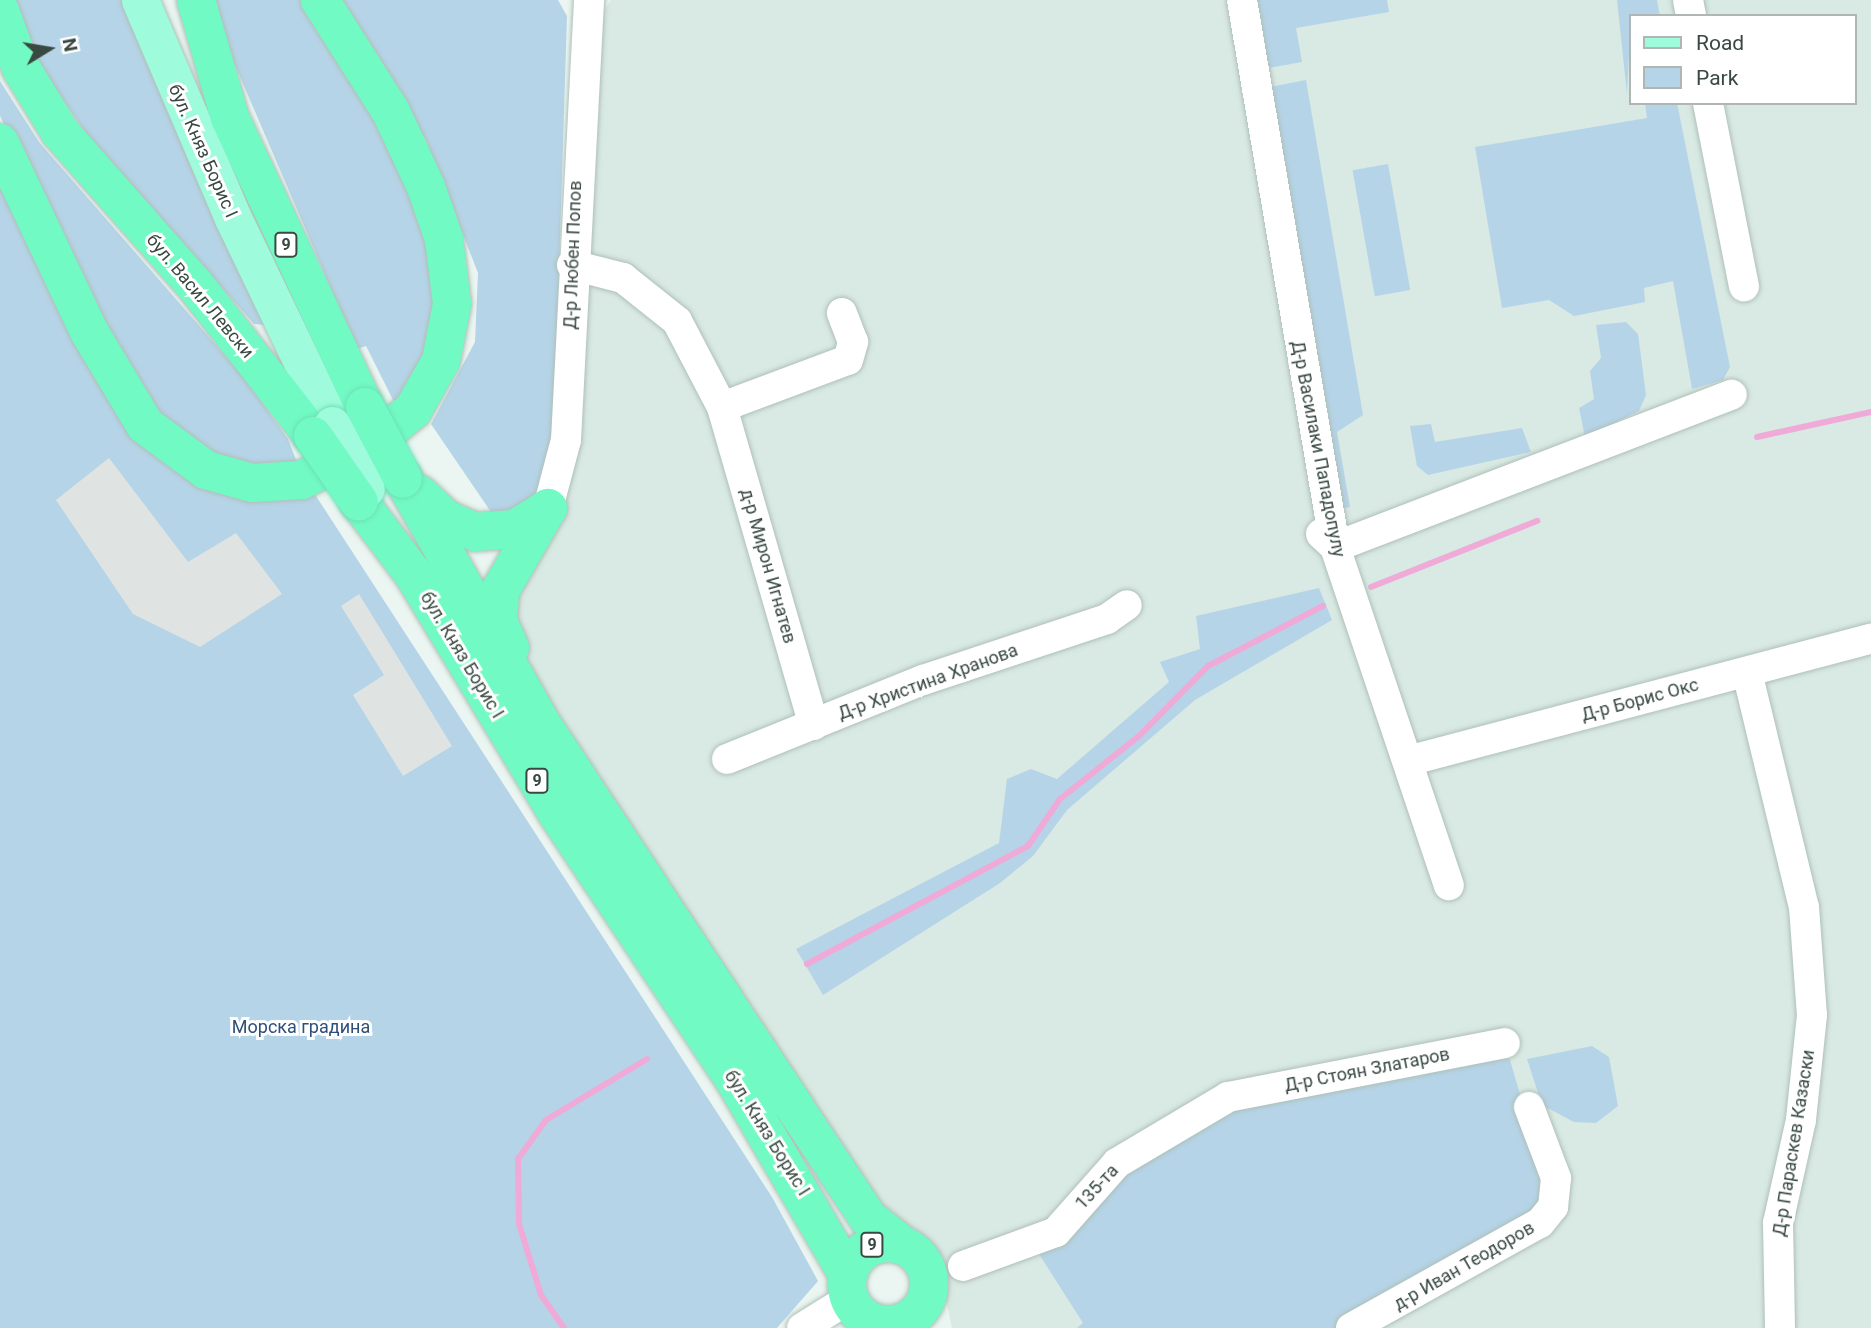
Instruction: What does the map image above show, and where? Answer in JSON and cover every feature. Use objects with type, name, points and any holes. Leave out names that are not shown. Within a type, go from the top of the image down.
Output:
[{"type":"highway","name":"9","points":[[196,0],[230,118]]},
{"type":"highway","points":[[0,143],[90,333],[145,425],[206,470],[252,482],[302,480],[373,443],[413,410],[441,361],[452,304],[444,239],[426,187],[391,112],[320,0]]},
{"type":"highway","name":"бул. Васил Левски","points":[[0,11],[21,68],[61,132],[322,431],[414,575]]},
{"type":"highway","name":"бул. Княз Борис I","points":[[230,118],[365,407],[543,726],[869,1218],[901,1244]]},
{"type":"highway","points":[[403,479],[446,519],[475,533],[515,529],[548,508]]},
{"type":"highway","points":[[543,726],[498,621],[498,604],[548,508]]},
{"type":"highway","name":"бул. Княз Борис I","points":[[414,575],[557,813],[778,1149],[849,1287]]},
{"type":"highway","name":"9","points":[[901,1244],[946,1274],[915,1315],[882,1326],[849,1287],[867,1247],[901,1244]]},
{"type":"highway","name":"9","points":[[946,1274],[947,1328]]},
{"type":"main road","name":"бул. Княз Борис I","points":[[140,0],[322,431]]},
{"type":"main road","name":"бул. Княз Борис I","points":[[183,0],[230,118]]},
{"type":"street","name":"Д-р Любен Попов","points":[[548,508],[566,440],[572,265],[589,0]]},
{"type":"street","name":"Д-р Василаки Пападопулу","points":[[1242,0],[1335,547],[1449,885]]},
{"type":"street","points":[[1708,105],[1744,286]]},
{"type":"street","name":"д-р Мирон Игнатев","points":[[572,265],[623,278],[677,321],[722,407],[814,724]]},
{"type":"street","points":[[722,407],[845,362],[853,347],[842,313]]},
{"type":"street","points":[[1309,523],[1335,547],[1732,395]]},
{"type":"street","name":"Д-р Христина Хранова","points":[[727,759],[814,724],[1107,619],[1127,605]]},
{"type":"street","name":"Д-р Борис Окс","points":[[1408,761],[1871,639]]},
{"type":"street","name":"Д-р Параскев Казаски","points":[[1747,672],[1804,907],[1812,1015],[1801,1120],[1778,1223],[1780,1328]]},
{"type":"street","name":"Д-р Стоян Златаров","points":[[1228,1097],[1506,1043]]},
{"type":"street","name":"135-та","points":[[946,1274],[1056,1232],[1117,1163],[1228,1097]]},
{"type":"street","name":"д-р Иван Теодоров","points":[[1351,1328],[1399,1318],[1540,1223],[1553,1207],[1556,1178],[1529,1107]]},
{"type":"street","points":[[802,1328],[849,1287]]},
{"type":"shaded area","points":[[611,0],[1871,0],[1871,1328],[952,1328],[935,1248],[922,1236],[890,1226],[512,643],[599,19]]},
{"type":"shaded area","points":[[109,458],[188,562],[236,533],[282,594],[200,647],[133,614],[56,500]]},
{"type":"shaded area","points":[[359,594],[452,746],[403,776],[353,695],[384,675],[341,606]]},
{"type":"green space","points":[[13,0],[123,0],[267,325],[254,324],[87,135],[39,64]]},
{"type":"green space","points":[[207,0],[308,0],[392,131],[447,303],[398,410],[366,346],[357,349]]},
{"type":"green space","points":[[337,0],[558,0],[567,16],[553,462],[529,508],[491,512],[431,424],[475,342],[478,273],[426,140]]},
{"type":"green space","points":[[1256,0],[1387,0],[1389,12],[1296,28],[1302,62],[1268,68]]},
{"type":"green space","points":[[1617,0],[1657,0],[1660,14],[1630,14],[1627,94]]},
{"type":"green space","points":[[1306,80],[1363,415],[1337,432],[1350,507],[1341,509],[1270,87]]},
{"type":"green space","points":[[0,81],[39,142],[243,376],[288,439],[300,470],[214,463],[142,402],[0,116]]},
{"type":"green space","points":[[1645,105],[1677,105],[1730,367],[1723,380],[1692,389],[1673,281],[1644,288],[1645,302],[1574,316],[1549,300],[1502,308],[1475,147],[1647,118]]},
{"type":"green space","name":"Морска градина","points":[[0,163],[150,447],[314,493],[772,1197],[818,1281],[777,1328],[0,1328]]},
{"type":"green space","points":[[1388,164],[1410,290],[1375,296],[1353,170]]},
{"type":"green space","points":[[1626,322],[1638,334],[1646,395],[1639,411],[1585,437],[1579,408],[1594,399],[1590,371],[1601,358],[1596,325]]},
{"type":"green space","points":[[1431,424],[1435,442],[1522,428],[1531,452],[1428,475],[1417,466],[1410,426]]},
{"type":"green space","points":[[1319,588],[1332,620],[1195,700],[1067,810],[1033,856],[1000,883],[823,995],[796,949],[999,843],[1007,779],[1031,769],[1057,779],[1169,682],[1160,662],[1200,649],[1196,616]]},
{"type":"green space","points":[[1505,1043],[1553,1207],[1351,1328],[1077,1328],[1083,1323],[1032,1243],[1176,1124]]},
{"type":"green space","points":[[1592,1046],[1609,1057],[1618,1106],[1596,1123],[1574,1122],[1542,1105],[1527,1059]]},
{"type":"waterway","points":[[1757,437],[1871,412]]},
{"type":"waterway","points":[[1371,587],[1537,521]]},
{"type":"waterway","points":[[807,964],[1028,846],[1060,799],[1139,736],[1208,666],[1323,606]]},
{"type":"waterway","points":[[564,1328],[541,1295],[519,1224],[518,1159],[546,1120],[647,1059]]}]
